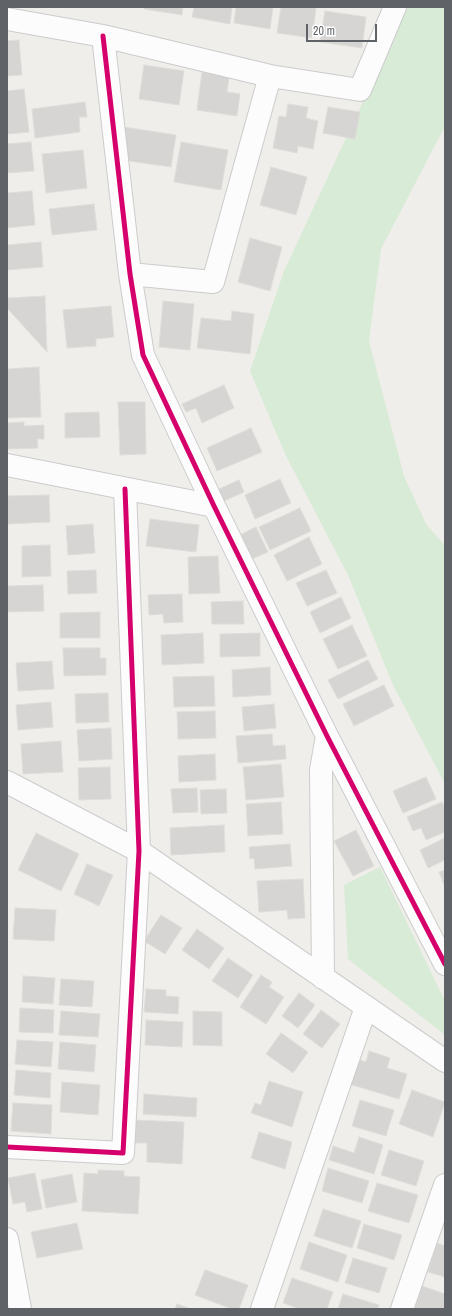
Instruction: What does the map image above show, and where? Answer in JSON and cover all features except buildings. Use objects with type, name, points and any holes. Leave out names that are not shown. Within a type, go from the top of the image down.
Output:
[{"type":"street","points":[[7,19],[103,36],[270,76],[360,90],[395,7]]},
{"type":"street","points":[[103,36],[130,274],[143,355],[214,506],[327,736],[445,964]]},
{"type":"street","points":[[130,274],[213,282],[270,76]]},
{"type":"street","points":[[7,465],[214,506]]},
{"type":"street","points":[[7,1147],[123,1153],[139,851],[125,489]]},
{"type":"street","points":[[324,978],[321,770],[327,736]]},
{"type":"street","points":[[7,782],[139,851],[445,1061]]},
{"type":"street","points":[[262,1309],[366,1007]]},
{"type":"street","points":[[402,1309],[445,1185]]},
{"type":"street","points":[[7,1239],[20,1309]]},
{"type":"green space","points":[[407,7],[445,7],[445,126],[381,249],[369,341],[404,476],[426,524],[445,546],[445,784],[393,685],[348,575],[286,456],[250,371],[284,271]]},
{"type":"green space","points":[[380,867],[445,1001],[445,1035],[348,959],[344,885]]},
{"type":"cycle path","points":[[103,36],[130,274],[143,355],[214,506],[327,736],[445,964]]},
{"type":"cycle path","points":[[7,1147],[123,1153],[139,851],[125,489]]}]
